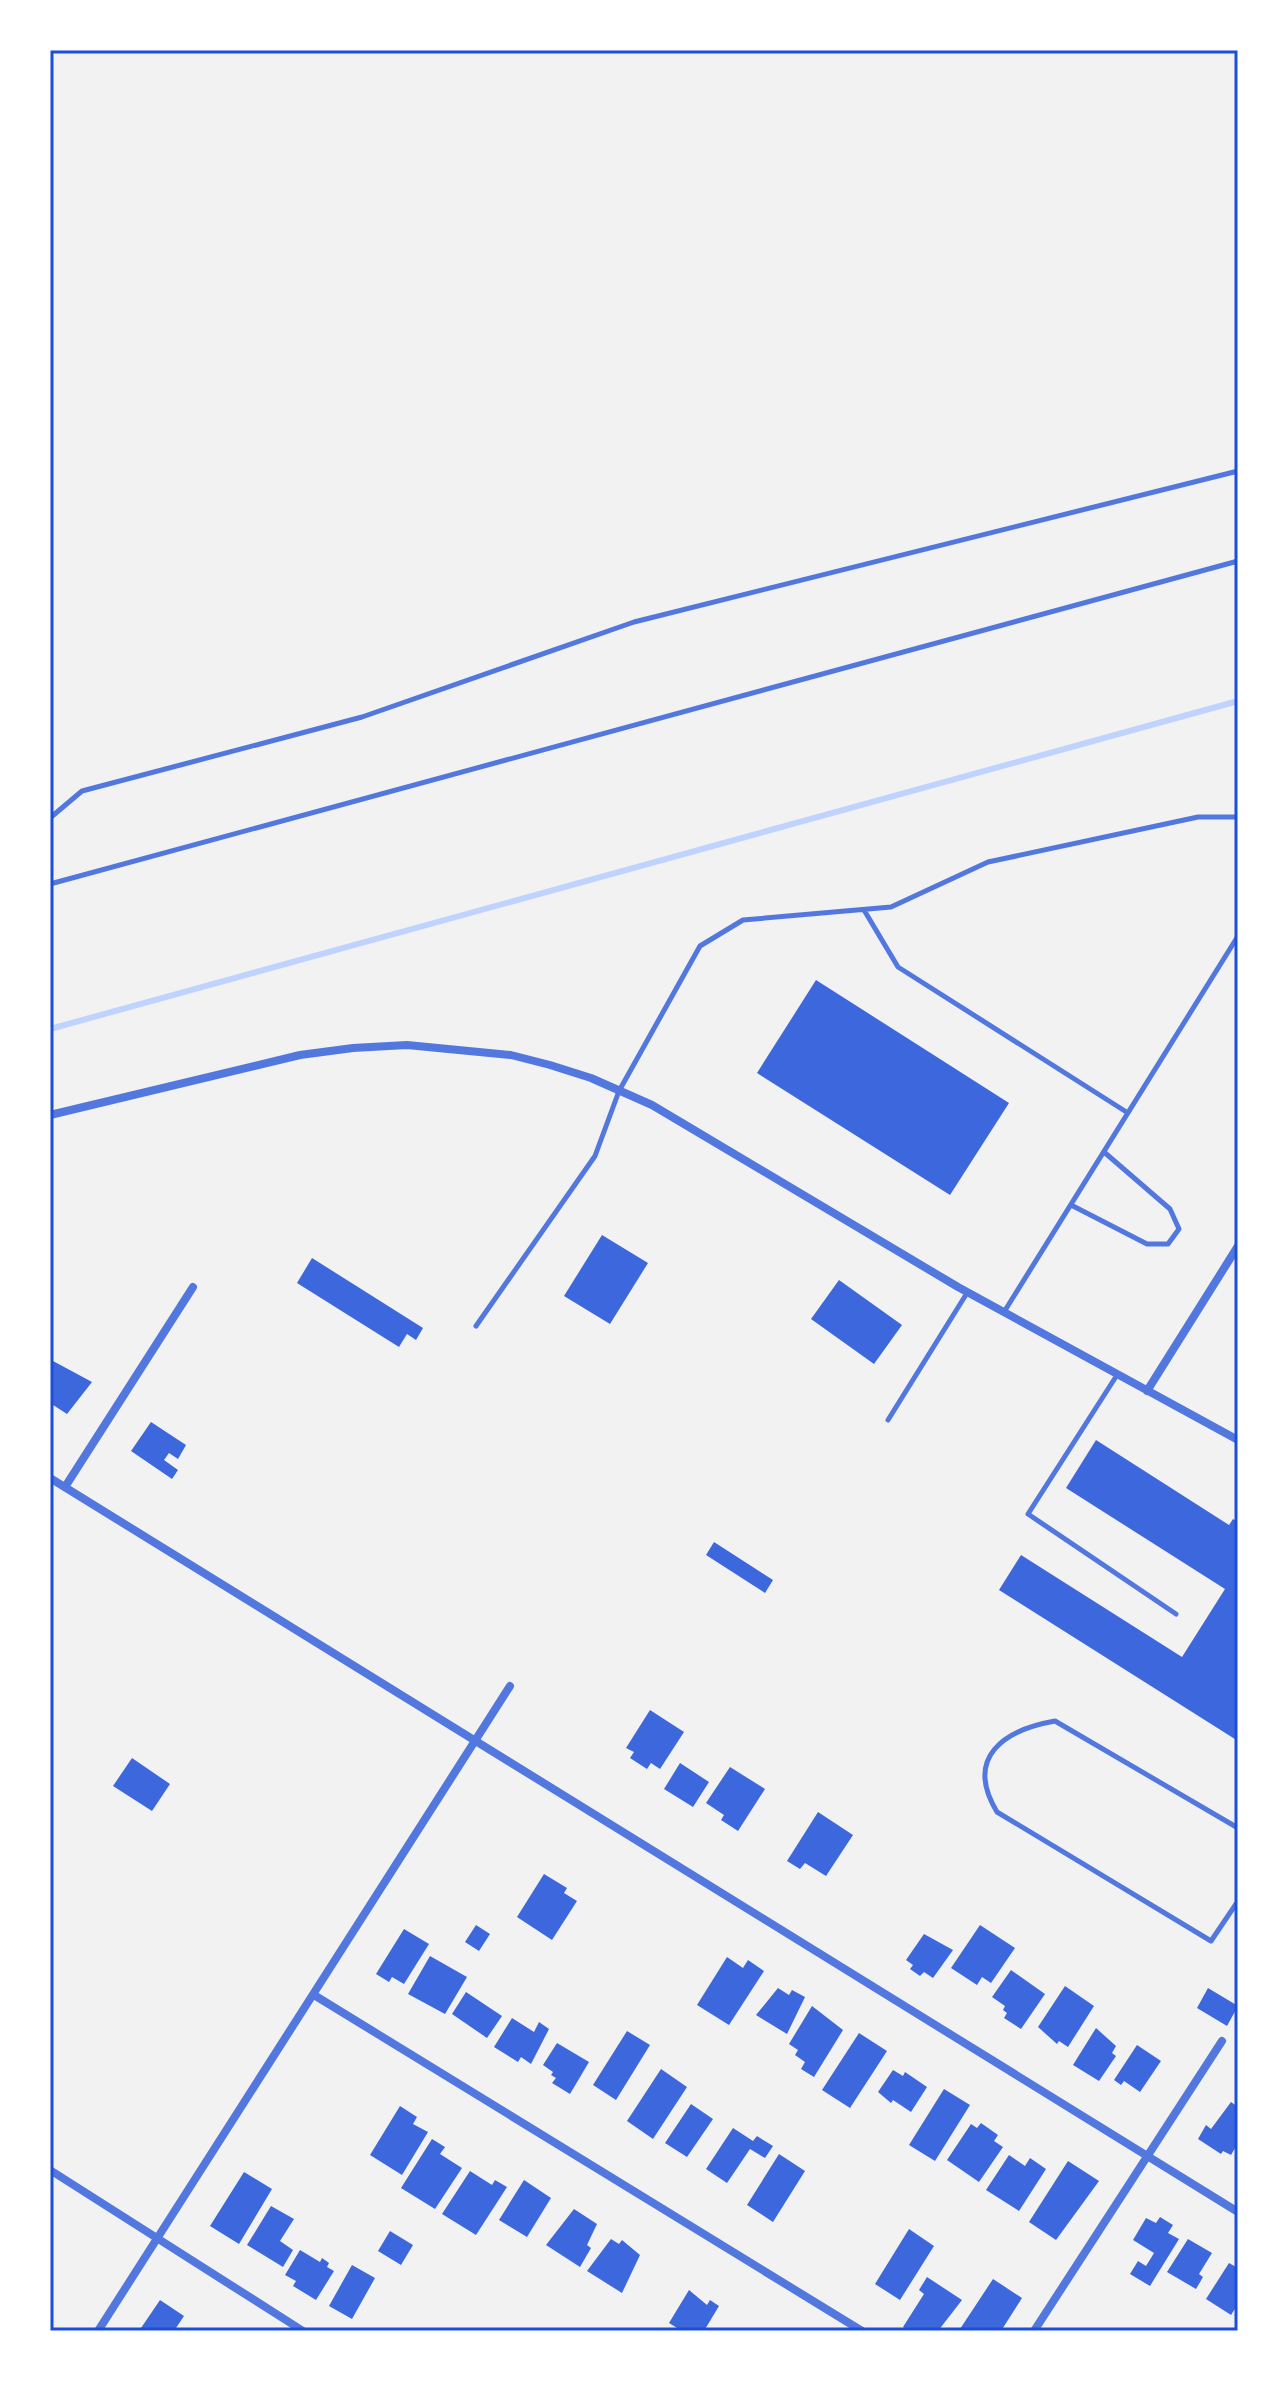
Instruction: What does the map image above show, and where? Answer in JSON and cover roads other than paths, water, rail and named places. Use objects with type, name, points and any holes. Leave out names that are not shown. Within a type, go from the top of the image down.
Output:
[{"type":"street","points":[[50,1115],[300,1055],[407,1045],[511,1055],[591,1078],[652,1105],[968,1292],[1238,1440]]},
{"type":"street","points":[[1147,1391],[1238,1246]]},
{"type":"street","points":[[65,1487],[193,1287]]},
{"type":"street","points":[[50,1478],[1238,2212]]},
{"type":"street","points":[[98,2331],[510,1686]]},
{"type":"street","points":[[314,1995],[862,2331]]},
{"type":"street","points":[[1034,2331],[1222,2041]]},
{"type":"street","points":[[50,2170],[303,2331]]},
{"type":"lane","points":[[50,818],[82,791],[362,717],[634,622],[1238,471]]},
{"type":"lane","points":[[50,884],[1238,561]]},
{"type":"lane","points":[[476,1326],[595,1156],[619,1091],[700,946],[743,920],[891,907],[988,862],[1198,817],[1238,817]]},
{"type":"lane","points":[[864,909],[898,967],[1128,1113]]},
{"type":"lane","points":[[1004,1312],[1238,936]]},
{"type":"lane","points":[[1071,1205],[1147,1244],[1168,1244],[1179,1229],[1170,1209],[1104,1152]]},
{"type":"lane","points":[[888,1420],[968,1292]]},
{"type":"lane","points":[[1117,1375],[1028,1514],[1176,1614]]},
{"type":"lane","points":[[1238,1828],[1055,1721],[1025,1727],[996,1746],[984,1766],[985,1792],[997,1812],[1211,1941],[1238,1901]]},
{"type":"waterway","points":[[50,1029],[1238,701]]}]
